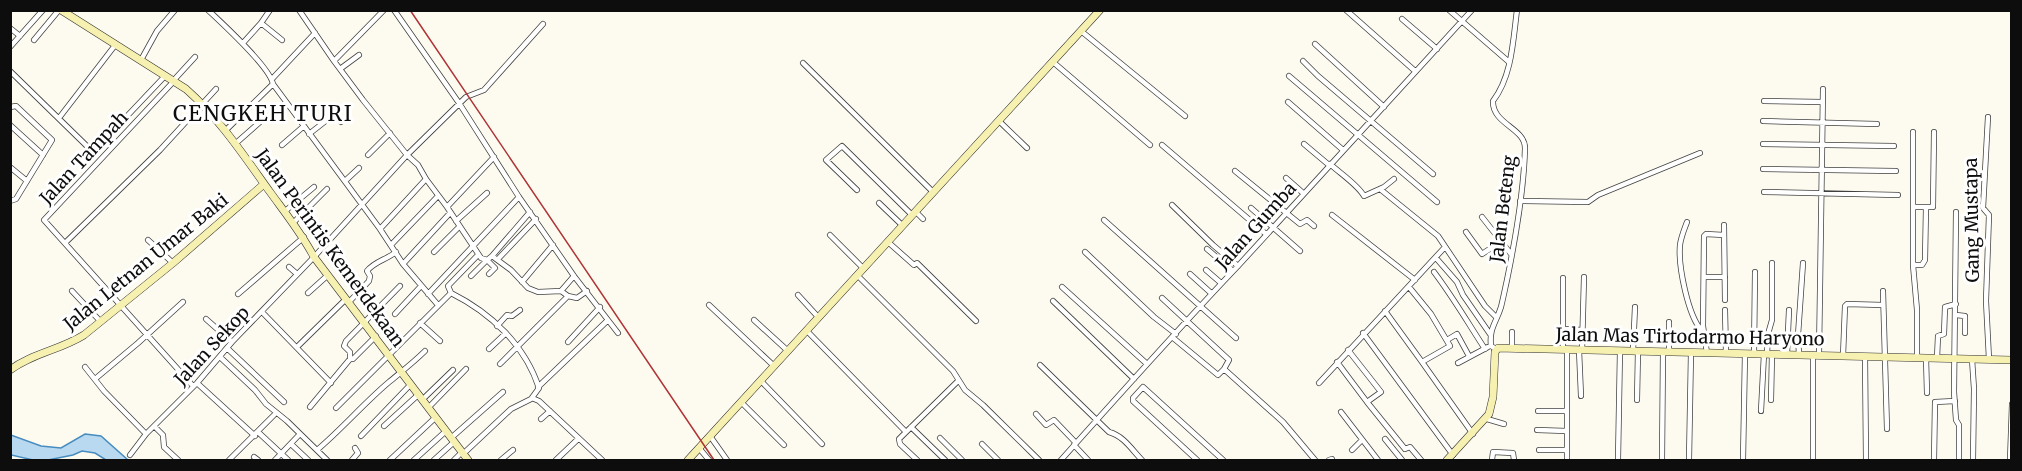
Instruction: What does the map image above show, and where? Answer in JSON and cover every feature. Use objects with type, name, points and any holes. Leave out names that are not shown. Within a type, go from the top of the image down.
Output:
[{"type":"street","points":[[10,47],[43,10]]},
{"type":"street","points":[[34,40],[60,10]]},
{"type":"street","name":"Jalan Perintis Kemerdekaan","points":[[60,10],[174,81],[202,103],[226,130],[304,237],[315,257],[347,301],[376,336],[468,460]]},
{"type":"street","points":[[141,60],[157,31],[175,10]]},
{"type":"street","points":[[208,10],[243,43],[380,229],[403,264],[438,305]]},
{"type":"street","points":[[243,43],[270,10]]},
{"type":"street","points":[[299,10],[340,69],[407,155],[418,165],[478,255],[495,268],[489,274]]},
{"type":"street","points":[[334,61],[384,10]]},
{"type":"street","points":[[394,10],[459,103],[519,197],[574,276],[618,333]]},
{"type":"street","points":[[688,460],[1100,10]]},
{"type":"street","points":[[1346,10],[1415,71]]},
{"type":"street","points":[[1449,10],[1509,62]]},
{"type":"street","name":"Jalan Gumba","points":[[1061,460],[1200,304],[1238,266],[1472,10]]},
{"type":"street","name":"Jalan Beteng","points":[[1491,348],[1490,334],[1505,289],[1520,201],[1524,143],[1521,137],[1502,121],[1493,108],[1493,101],[1504,85],[1517,10]]},
{"type":"street","points":[[1402,19],[1437,49]]},
{"type":"street","points":[[261,23],[282,40]]},
{"type":"street","name":"Jalan Sekop","points":[[130,455],[146,434],[315,257],[407,155],[467,96],[484,90],[543,24]]},
{"type":"street","points":[[10,28],[20,36]]},
{"type":"street","points":[[1081,31],[1185,116]]},
{"type":"street","points":[[226,130],[273,82],[315,33]]},
{"type":"street","points":[[59,118],[116,44]]},
{"type":"street","points":[[1315,44],[1384,107]]},
{"type":"street","points":[[340,69],[359,56]]},
{"type":"street","points":[[174,81],[195,57]]},
{"type":"street","points":[[1303,61],[1433,174]]},
{"type":"street","points":[[1053,62],[1150,145]]},
{"type":"street","points":[[804,63],[933,192]]},
{"type":"street","points":[[10,71],[93,152],[165,76]]},
{"type":"street","points":[[1289,76],[1437,202]]},
{"type":"street","name":"Jalan Tampah","points":[[174,81],[44,220],[147,335],[195,384],[288,460]]},
{"type":"street","points":[[65,243],[160,150],[216,89]]},
{"type":"street","points":[[1813,460],[1822,89]]},
{"type":"street","points":[[1764,101],[1822,102]]},
{"type":"street","points":[[1288,102],[1343,150]]},
{"type":"street","points":[[10,107],[16,106],[51,138],[51,144],[16,199],[10,201]]},
{"type":"street","points":[[309,134],[332,116],[341,122]]},
{"type":"street","name":"Gang Mustapa","points":[[1988,117],[1983,208],[1989,215],[1986,301],[1989,359]]},
{"type":"street","points":[[236,144],[261,121]]},
{"type":"street","points":[[999,121],[1027,148]]},
{"type":"street","points":[[1763,121],[1877,124]]},
{"type":"street","points":[[10,125],[43,155]]},
{"type":"street","points":[[282,145],[304,126]]},
{"type":"street","points":[[1913,132],[1913,265],[1917,301],[1917,357]]},
{"type":"street","points":[[1913,207],[1933,207],[1934,132]]},
{"type":"street","points":[[368,155],[390,133]]},
{"type":"street","points":[[1304,144],[1360,189],[1364,196],[1394,179]]},
{"type":"street","points":[[1763,144],[1894,146]]},
{"type":"street","points":[[1162,145],[1266,234]]},
{"type":"street","points":[[857,190],[826,160],[842,146],[914,214],[923,219]]},
{"type":"street","points":[[1520,201],[1588,202],[1599,195],[1700,153]]},
{"type":"street","points":[[447,207],[494,157]]},
{"type":"street","points":[[10,167],[27,181]]},
{"type":"street","points":[[345,181],[359,168]]},
{"type":"street","points":[[1763,169],[1896,171]]},
{"type":"street","points":[[1235,171],[1300,224],[1307,220],[1314,226]]},
{"type":"street","points":[[1286,178],[1303,193]]},
{"type":"street","points":[[380,229],[426,179]]},
{"type":"street","name":"Jalan Letnan Umar Baki","points":[[10,370],[35,355],[70,343],[101,322],[264,184]]},
{"type":"street","points":[[284,212],[315,187]]},
{"type":"street","points":[[293,223],[327,189]]},
{"type":"street","points":[[1380,189],[1438,236],[1485,306],[1496,316]]},
{"type":"street","points":[[1764,192],[1898,195]]},
{"type":"street","points":[[434,252],[487,193]]},
{"type":"street","points":[[391,245],[438,196]]},
{"type":"street","points":[[428,294],[519,197]]},
{"type":"street","points":[[879,203],[903,226]]},
{"type":"street","points":[[1172,205],[1238,266]]},
{"type":"street","points":[[1913,265],[1922,265],[1925,260],[1926,207]]},
{"type":"street","points":[[1251,208],[1299,250]]},
{"type":"street","points":[[471,276],[492,256],[530,212]]},
{"type":"street","points":[[1956,212],[1955,401],[1956,420],[1959,425],[1959,460]]},
{"type":"street","points":[[403,264],[450,213]]},
{"type":"street","points":[[1332,215],[1415,280]]},
{"type":"street","points":[[1482,217],[1511,254]]},
{"type":"street","points":[[498,259],[536,219]]},
{"type":"street","points":[[1104,220],[1236,338]]},
{"type":"street","points":[[1687,222],[1682,234],[1679,255],[1687,295],[1696,323],[1704,332]]},
{"type":"street","points":[[1724,225],[1725,300]]},
{"type":"street","points":[[1466,232],[1482,254],[1502,241]]},
{"type":"street","points":[[1707,352],[1704,332],[1704,235],[1724,235]]},
{"type":"street","points":[[830,236],[863,268]]},
{"type":"street","points":[[238,294],[304,237]]},
{"type":"street","points":[[148,240],[173,263]]},
{"type":"street","points":[[888,242],[914,265],[917,263],[975,321]]},
{"type":"street","points":[[522,282],[553,245]]},
{"type":"street","points":[[1319,383],[1445,247]]},
{"type":"street","points":[[1207,249],[1233,271]]},
{"type":"street","points":[[297,347],[369,281],[370,276],[367,271],[370,268],[396,252]]},
{"type":"street","points":[[1085,252],[1218,375],[1229,360],[1162,298]]},
{"type":"street","points":[[478,255],[448,286],[451,293],[478,310],[513,339],[529,363],[538,387]]},
{"type":"street","points":[[492,256],[528,288],[538,292],[561,291],[574,298],[587,291]]},
{"type":"street","points":[[1436,258],[1457,282],[1462,294],[1490,334]]},
{"type":"street","points":[[1771,400],[1768,334],[1772,320],[1772,263]]},
{"type":"street","points":[[1799,355],[1798,335],[1803,263]]},
{"type":"street","points":[[289,267],[297,274]]},
{"type":"street","points":[[1206,270],[1221,284]]},
{"type":"street","points":[[1364,333],[1452,458],[1487,418],[1492,405],[1491,348],[1468,324],[1453,297],[1434,272]]},
{"type":"street","points":[[1754,354],[1755,272]]},
{"type":"street","points":[[1190,274],[1211,293]]},
{"type":"street","points":[[308,293],[328,275]]},
{"type":"street","points":[[857,275],[953,371],[965,390],[1039,460]]},
{"type":"street","points":[[561,291],[574,276]]},
{"type":"street","points":[[1581,396],[1580,350],[1584,277]]},
{"type":"street","points":[[1704,277],[1725,277]]},
{"type":"street","points":[[1563,278],[1567,460]]},
{"type":"street","points":[[350,359],[350,352],[344,343],[400,286]]},
{"type":"street","points":[[395,314],[421,286]]},
{"type":"street","points":[[1062,287],[1147,364]]},
{"type":"street","points":[[1409,287],[1431,314],[1450,345],[1422,362]]},
{"type":"street","points":[[72,291],[101,322]]},
{"type":"street","points":[[1883,291],[1887,429]]},
{"type":"street","points":[[336,408],[451,293]]},
{"type":"street","points":[[798,295],[819,318]]},
{"type":"street","points":[[500,364],[568,296]]},
{"type":"street","points":[[95,379],[183,302]]},
{"type":"street","points":[[1053,302],[1134,379]]},
{"type":"street","points":[[1843,356],[1845,306],[1847,304],[1883,305]]},
{"type":"street","points":[[1937,358],[1938,336],[1944,334],[1945,307],[1956,304]]},
{"type":"street","points":[[709,305],[774,366]]},
{"type":"street","points":[[1635,307],[1637,400]]},
{"type":"street","points":[[568,342],[600,308]]},
{"type":"street","points":[[497,326],[507,315],[512,316],[520,310]]},
{"type":"street","points":[[1725,310],[1726,353]]},
{"type":"street","points":[[1787,354],[1789,310]]},
{"type":"street","points":[[1384,311],[1473,434]]},
{"type":"street","points":[[262,312],[331,383]]},
{"type":"street","points":[[1956,315],[1965,316],[1965,333]]},
{"type":"street","points":[[206,319],[232,342]]},
{"type":"street","points":[[454,460],[511,410],[532,398],[538,387],[608,320]]},
{"type":"street","points":[[754,320],[788,351]]},
{"type":"street","points":[[1662,460],[1666,352],[1670,322]]},
{"type":"street","points":[[420,323],[440,341]]},
{"type":"street","points":[[1563,329],[1581,330]]},
{"type":"street","points":[[807,331],[906,432]]},
{"type":"street","points":[[1512,332],[1512,348]]},
{"type":"street","points":[[489,349],[506,333]]},
{"type":"street","points":[[1447,340],[1457,334],[1469,356]]},
{"type":"street","points":[[310,407],[350,359],[353,359],[376,336]]},
{"type":"street","points":[[227,348],[284,402]]},
{"type":"street","points":[[1458,363],[1469,356],[1491,348]]},
{"type":"street","name":"Jalan Mas Tirtodarmo Haryono","points":[[1491,348],[2012,360]]},
{"type":"street","points":[[317,450],[425,351]]},
{"type":"street","points":[[1348,351],[1381,392],[1367,402]]},
{"type":"street","points":[[1618,460],[1620,351]]},
{"type":"street","points":[[1689,460],[1691,352]]},
{"type":"street","points":[[1743,460],[1745,353]]},
{"type":"street","points":[[1761,411],[1768,354]]},
{"type":"street","points":[[1866,356],[1866,460]]},
{"type":"street","points":[[220,357],[276,414],[287,421],[327,460]]},
{"type":"street","points":[[1926,358],[1927,393]]},
{"type":"street","points":[[1972,359],[1973,460]]},
{"type":"street","points":[[1337,362],[1405,449],[1410,447],[1421,460]]},
{"type":"street","points":[[1040,365],[1109,432],[1125,441],[1142,460]]},
{"type":"street","points":[[85,367],[104,391],[146,434]]},
{"type":"street","points":[[429,407],[466,369]]},
{"type":"street","points":[[1224,369],[1283,422],[1315,460]]},
{"type":"street","points":[[384,426],[453,370]]},
{"type":"street","points":[[761,381],[822,444]]},
{"type":"street","points":[[917,460],[899,443],[899,439],[958,381]]},
{"type":"street","points":[[361,436],[411,384]]},
{"type":"street","points":[[1130,385],[1137,393]]},
{"type":"street","points":[[1197,460],[1133,401],[1137,393],[1145,388],[1223,460]]},
{"type":"street","points":[[414,460],[450,437],[502,392]]},
{"type":"street","points":[[532,398],[550,411],[603,460]]},
{"type":"street","points":[[1934,460],[1935,402],[1955,401]]},
{"type":"street","points":[[741,402],[784,445]]},
{"type":"street","points":[[2010,460],[2012,404]]},
{"type":"street","points":[[541,419],[550,411]]},
{"type":"street","points":[[1538,411],[1567,411]]},
{"type":"street","points":[[1341,412],[1378,460]]},
{"type":"street","points":[[230,460],[276,414]]},
{"type":"street","points":[[1036,414],[1046,425],[1054,420],[1088,460]]},
{"type":"street","points":[[390,460],[436,417]]},
{"type":"street","points":[[1487,418],[1504,424]]},
{"type":"street","points":[[154,426],[163,435],[164,447],[178,460]]},
{"type":"street","points":[[911,428],[945,460]]},
{"type":"street","points":[[1537,430],[1567,431]]},
{"type":"street","points":[[275,460],[299,435]]},
{"type":"street","points":[[710,436],[727,460]]},
{"type":"street","points":[[434,460],[450,437]]},
{"type":"street","points":[[940,438],[962,460]]},
{"type":"street","points":[[556,460],[578,439]]},
{"type":"street","points":[[1385,439],[1402,460]]},
{"type":"street","points":[[1352,450],[1362,440]]},
{"type":"street","points":[[291,444],[308,460]]},
{"type":"street","points":[[982,444],[998,460]]},
{"type":"street","points":[[352,460],[358,453],[355,448]]},
{"type":"street","points":[[699,448],[709,460]]},
{"type":"street","points":[[501,460],[513,450]]},
{"type":"street","points":[[1539,450],[1567,450]]},
{"type":"street","points":[[1492,460],[1493,452],[1513,453],[1514,460]]},
{"type":"street","points":[[594,460],[598,456]]},
{"type":"water","points":[[85,434],[101,436],[128,460],[106,460],[95,453],[82,451],[48,460],[33,460],[11,455],[11,435],[41,446],[61,448]]},
{"type":"railway","points":[[410,10],[714,460]]},
{"type":"district","name":"CENGKEH TURI","points":[[263,114]]}]
